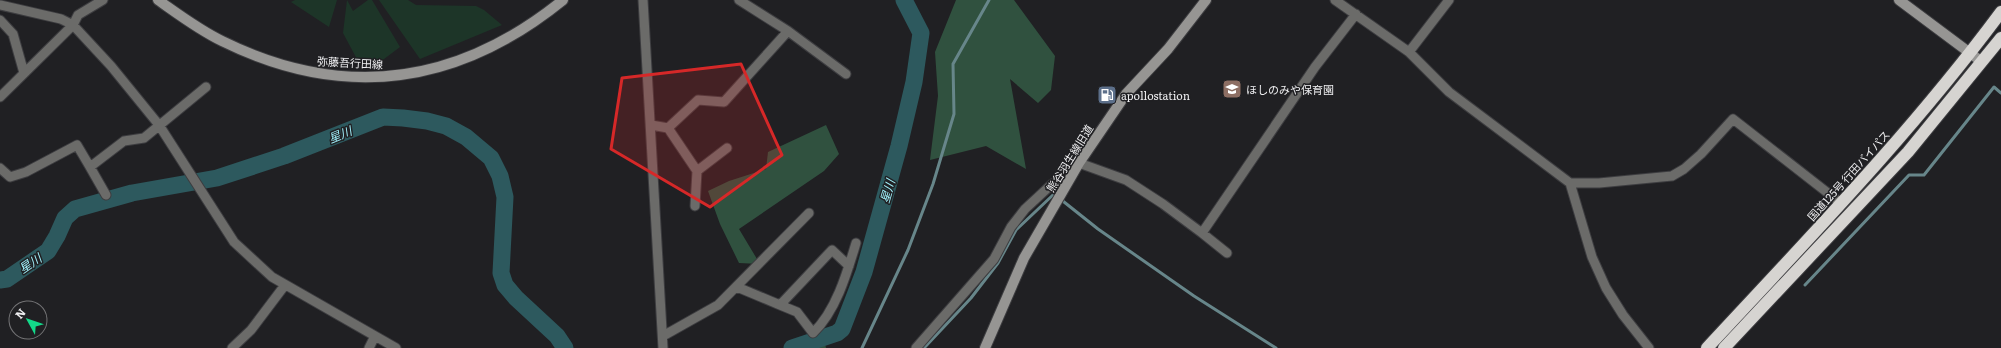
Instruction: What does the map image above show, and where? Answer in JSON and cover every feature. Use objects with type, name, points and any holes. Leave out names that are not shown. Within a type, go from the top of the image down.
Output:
[{"type":"highway","name":"国道125号 行田バイパス","points":[[1707,348],[1842,204],[1970,53],[2001,12]]},
{"type":"highway","points":[[1724,348],[1902,157],[2001,38]]},
{"type":"main road","name":"弥藤吾行田線","points":[[158,0],[220,40],[268,61],[299,70],[364,77],[400,75],[435,69],[474,55],[503,42],[545,15],[563,0]]},
{"type":"main road","name":"熊谷羽生線旧道","points":[[985,348],[1024,258],[1079,163],[1126,94],[1168,49],[1206,0]]},
{"type":"main road","points":[[1899,0],[1982,62]]},
{"type":"street","points":[[0,97],[73,25],[78,15],[103,0]]},
{"type":"street","points":[[643,0],[663,348]]},
{"type":"street","points":[[739,0],[788,31],[846,74]]},
{"type":"street","points":[[1335,0],[1409,52],[1449,92],[1570,183],[1592,257],[1606,288],[1644,346]]},
{"type":"street","points":[[1409,52],[1449,0]]},
{"type":"street","points":[[0,5],[61,19],[73,25],[111,66],[159,125],[234,242],[272,277],[396,348]]},
{"type":"street","points":[[1202,233],[1315,66],[1356,14]]},
{"type":"street","points":[[0,20],[13,34],[24,73]]},
{"type":"street","points":[[668,128],[698,100],[724,102],[788,31]]},
{"type":"street","points":[[90,167],[124,141],[144,138],[206,87]]},
{"type":"street","points":[[1570,183],[1599,183],[1672,176],[1684,169],[1701,154],[1733,119],[1842,204]]},
{"type":"street","points":[[651,124],[668,128],[697,171],[695,206]]},
{"type":"street","points":[[0,168],[10,177],[26,172],[77,145],[106,194]]},
{"type":"street","points":[[697,171],[727,148]]},
{"type":"street","points":[[1079,163],[1126,180],[1163,204],[1227,253]]},
{"type":"street","points":[[916,348],[994,259],[1011,227],[1025,208],[1052,184],[1068,181]]},
{"type":"street","points":[[663,336],[718,305],[809,212]]},
{"type":"street","points":[[737,287],[797,312],[813,333],[822,324],[849,266],[856,243]]},
{"type":"street","points":[[780,305],[832,250],[849,266]]},
{"type":"street","points":[[232,348],[251,330],[285,284]]},
{"type":"street","points":[[369,348],[375,336]]},
{"type":"highlighted area","points":[[741,64],[782,155],[710,207],[611,149],[622,78]]},
{"type":"green space","points":[[295,0],[337,0],[329,27],[291,2]]},
{"type":"green space","points":[[347,0],[353,11],[368,0],[372,0],[400,47],[376,65],[358,61],[343,33]]},
{"type":"green space","points":[[379,0],[408,0],[416,5],[476,6],[484,10],[502,25],[420,59]]},
{"type":"green space","points":[[956,0],[1014,0],[1055,56],[1051,90],[1038,103],[1010,79],[1026,169],[986,146],[930,160],[938,96],[935,52]]},
{"type":"green space","points":[[826,125],[839,154],[824,171],[739,229],[760,264],[739,263],[720,224],[708,191],[729,181],[766,169],[768,152]]},
{"type":"green space","points":[[823,336],[826,348],[792,348]]},
{"type":"waterway","name":"星川","points":[[792,348],[837,333],[842,329],[864,272],[899,146],[914,82],[921,33],[904,0]]},
{"type":"waterway","points":[[862,348],[908,250],[933,184],[954,114],[953,64],[989,0]]},
{"type":"waterway","points":[[1805,285],[1909,175],[1924,175],[1994,87],[2001,93]]},
{"type":"waterway","name":"星川","points":[[0,280],[7,279],[48,251],[65,218],[75,209],[132,193],[217,178],[284,156],[383,117],[403,118],[427,121],[446,126],[466,137],[491,158],[500,176],[505,197],[501,273],[505,285],[516,298],[557,336],[565,348]]},
{"type":"waterway","points":[[924,348],[971,298],[998,263],[1016,230],[1054,194],[1098,229],[1194,296],[1276,348]]},
{"type":"place","name":"ほしのみや保育園","points":[[1232,89]]},
{"type":"place","name":"apollostation","points":[[1107,95]]}]
